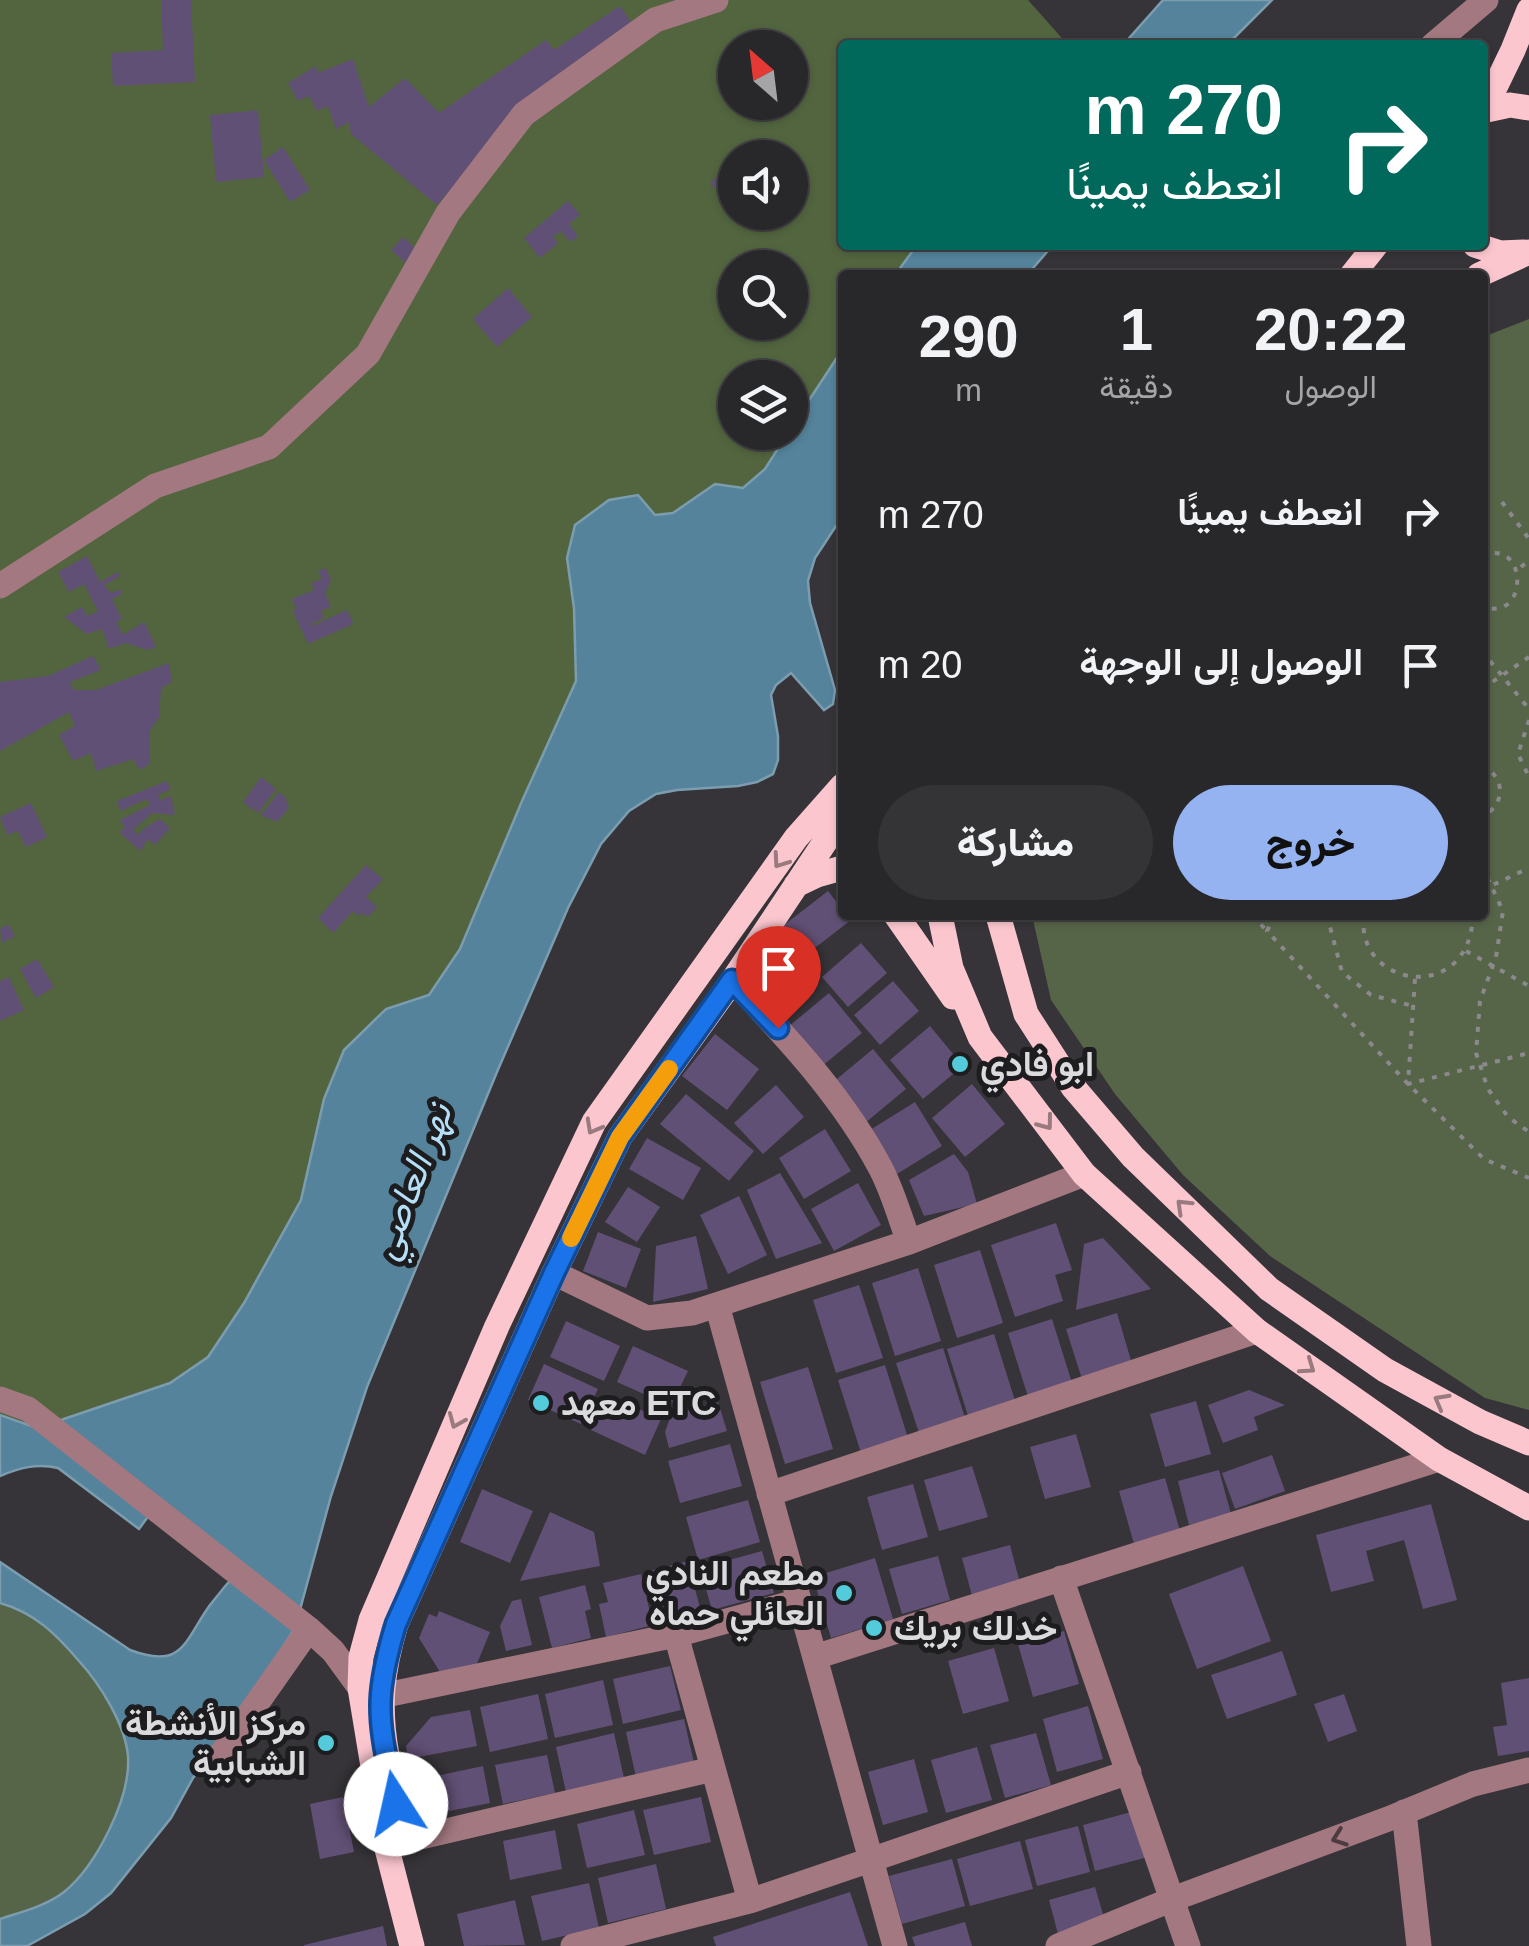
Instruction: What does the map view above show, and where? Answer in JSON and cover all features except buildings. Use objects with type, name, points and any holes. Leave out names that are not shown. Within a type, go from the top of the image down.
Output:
[{"type":"main road","points":[[1488,100],[1529,10]]},
{"type":"main road","points":[[1488,109],[1510,105],[1529,108]]},
{"type":"main road","points":[[1488,249],[1528,252]]},
{"type":"main road","points":[[1488,271],[1528,252]]},
{"type":"main road","points":[[412,1946],[361,1657],[371,1620],[497,1326],[594,1122],[796,838],[838,791]]},
{"type":"main road","points":[[370,1692],[396,1624],[554,1273],[620,1137],[838,823]]},
{"type":"main road","points":[[796,885],[838,869]]},
{"type":"main road","points":[[899,920],[980,1038],[1084,1174],[1257,1331],[1439,1459],[1529,1508]]},
{"type":"main road","points":[[941,920],[951,968],[980,1038]]},
{"type":"main road","points":[[999,920],[1026,1014],[1073,1088],[1134,1157],[1268,1289],[1385,1370],[1480,1422],[1529,1443]]},
{"type":"main road","points":[[394,1843],[427,1946]]},
{"type":"street","points":[[0,586],[155,486],[269,446],[368,354],[448,213],[524,114],[655,20],[716,0]]},
{"type":"street","points":[[1440,40],[1486,0]]},
{"type":"street","points":[[732,980],[801,1053],[842,1104],[882,1172],[909,1242]]},
{"type":"street","points":[[554,1273],[647,1318],[692,1313],[909,1242],[1084,1174]]},
{"type":"street","points":[[717,1305],[894,1946]]},
{"type":"street","points":[[770,1494],[1257,1331]]},
{"type":"street","points":[[0,1399],[28,1409],[310,1629],[370,1692],[676,1636],[799,1601]]},
{"type":"street","points":[[814,1657],[1439,1459]]},
{"type":"street","points":[[1061,1578],[1188,1946]]},
{"type":"street","points":[[213,1766],[310,1629]]},
{"type":"street","points":[[676,1636],[750,1902]]},
{"type":"street","points":[[394,1843],[713,1769]]},
{"type":"street","points":[[1058,1946],[1472,1784],[1529,1770]]},
{"type":"street","points":[[573,1946],[750,1902],[1130,1772]]},
{"type":"street","points":[[1404,1812],[1418,1946]]},
{"type":"path","points":[[1502,502],[1529,540]]},
{"type":"path","points":[[1488,554],[1506,554],[1520,567],[1524,586],[1514,603],[1497,610],[1488,608]]},
{"type":"path","points":[[1520,567],[1529,560]]},
{"type":"path","points":[[1488,685],[1529,656]]},
{"type":"path","points":[[1488,658],[1529,709]]},
{"type":"path","points":[[1529,720],[1518,754],[1529,777]]},
{"type":"path","points":[[1488,769],[1501,788],[1497,806],[1488,813]]},
{"type":"path","points":[[1488,888],[1529,868]]},
{"type":"path","points":[[1488,878],[1503,911],[1493,966],[1480,1001],[1476,1054],[1488,1089],[1508,1117],[1529,1132]]},
{"type":"path","points":[[1257,920],[1408,1084],[1484,1159],[1529,1178]]},
{"type":"path","points":[[1268,931],[1273,920]]},
{"type":"path","points":[[1330,920],[1342,972],[1372,996],[1413,1006]]},
{"type":"path","points":[[1364,920],[1366,940],[1374,955],[1387,968],[1416,979],[1454,965],[1466,951],[1473,920]]},
{"type":"path","points":[[1466,951],[1529,986]]},
{"type":"path","points":[[1408,1084],[1416,979]]},
{"type":"path","points":[[1408,1084],[1529,1053]]},
{"type":"green space","points":[[0,0],[1028,0],[1064,40],[838,40],[838,250],[913,250],[899,270],[838,270],[838,356],[808,402],[808,360],[718,360],[718,450],[777,450],[765,469],[743,488],[715,484],[673,513],[655,515],[638,495],[609,500],[575,525],[567,558],[574,608],[576,681],[460,950],[429,995],[386,1009],[324,1099],[301,1200],[244,1303],[208,1357],[170,1382],[34,1427],[0,1415]]},
{"type":"green space","points":[[1529,319],[1529,1410],[1485,1398],[1270,1256],[1183,1175],[1115,1094],[1051,1000],[1033,920],[1488,920],[1488,335]]},
{"type":"green space","points":[[0,1603],[24,1612],[44,1626],[87,1670],[117,1718],[128,1756],[118,1811],[88,1866],[57,1897],[0,1919]]},
{"type":"water","points":[[1163,0],[1272,0],[1232,40],[1127,40]]},
{"type":"water","points":[[913,250],[1049,250],[1031,270],[899,270]]},
{"type":"water","name":"نهر العاصي","points":[[838,356],[838,523],[815,558],[808,581],[810,603],[835,690],[833,704],[824,710],[791,673],[776,685],[771,695],[778,736],[778,760],[773,774],[738,786],[656,794],[629,811],[601,844],[568,908],[497,1072],[367,1387],[331,1496],[295,1628],[193,1778],[171,1818],[111,1893],[85,1914],[27,1946],[0,1946],[0,1919],[57,1897],[88,1866],[118,1811],[128,1756],[117,1718],[87,1670],[44,1626],[24,1612],[0,1603],[0,1562],[130,1650],[162,1656],[172,1654],[188,1640],[210,1605],[242,1567],[157,1504],[139,1529],[58,1468],[28,1467],[0,1476],[0,1415],[34,1427],[52,1423],[170,1383],[208,1357],[244,1303],[301,1200],[324,1099],[344,1050],[386,1009],[429,995],[460,949],[576,681],[574,608],[567,558],[575,525],[609,500],[638,495],[655,515],[673,513],[715,484],[743,488],[765,469],[777,450],[808,450],[808,402]]},
{"type":"slow traffic","points":[[571,1238],[620,1137],[669,1069]]},
{"type":"place","name":"ابو فادي","points":[[960,1064]]},
{"type":"place","name":"معهد ETC","points":[[541,1403]]},
{"type":"place","name":"مطعم النادي العائلي حماه","points":[[844,1593]]},
{"type":"place","name":"خدلك بريك","points":[[874,1628]]},
{"type":"place","name":"مركز الأنشطة الشبابية","points":[[326,1743]]},
{"type":"route","points":[[396,1804],[382,1731],[381,1696],[396,1624],[554,1273],[620,1137],[732,980],[778,1028]]}]
